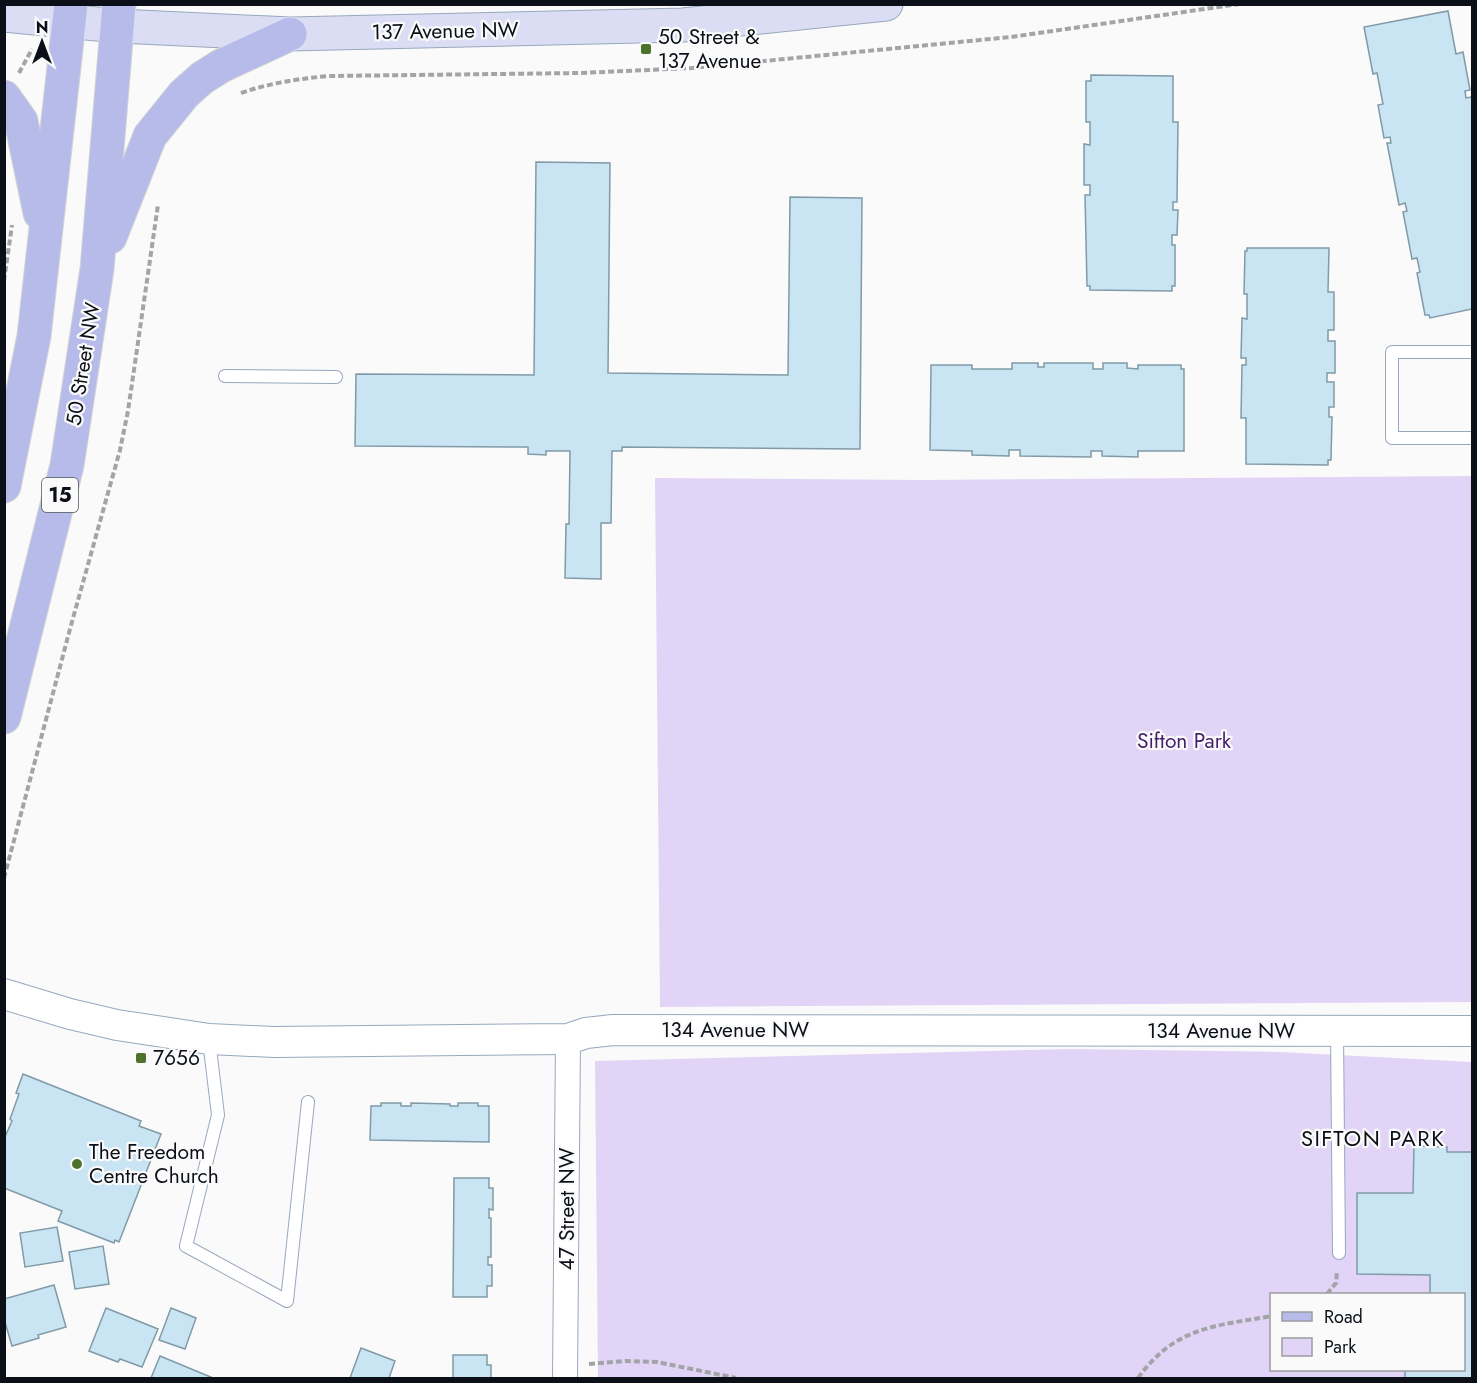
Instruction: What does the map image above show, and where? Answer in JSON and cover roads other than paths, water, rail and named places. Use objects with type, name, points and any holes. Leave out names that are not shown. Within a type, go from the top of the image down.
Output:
[{"type":"main road","name":"137 Avenue NW","points":[[4,15],[113,12],[290,34],[683,25],[886,4]]},
{"type":"main road","name":"50 Street NW","points":[[4,717],[68,465],[97,269],[113,12]]},
{"type":"main road","points":[[4,486],[34,336],[70,14]]},
{"type":"main road","points":[[97,269],[150,136],[155,129],[184,94],[202,78],[221,66],[290,34]]},
{"type":"main road","points":[[4,97],[21,121],[45,241]]},
{"type":"street","name":"134 Avenue NW","points":[[4,994],[70,1014],[117,1025],[209,1039],[274,1042],[568,1039],[586,1033],[613,1030],[1473,1031]]},
{"type":"street","name":"47 Street NW","points":[[565,1372],[568,1039]]},
{"type":"lane","points":[[1473,352],[1392,352],[1392,438],[1473,438]]},
{"type":"lane","points":[[225,376],[336,377]]},
{"type":"lane","points":[[4,464],[15,431]]},
{"type":"lane","points":[[1337,1031],[1339,1253]]},
{"type":"lane","points":[[209,1039],[218,1115],[186,1246],[287,1301],[308,1102]]},
{"type":"place","name":"50 Street & 137 Avenue","points":[[646,49]]},
{"type":"place","name":"7656","points":[[141,1058]]},
{"type":"place","name":"The Freedom Centre Church","points":[[77,1164]]},
{"type":"district","name":"SIFTON PARK","points":[[1373,1138]]},
{"type":"park label","name":"Sifton Park","points":[[1184,741]]}]
